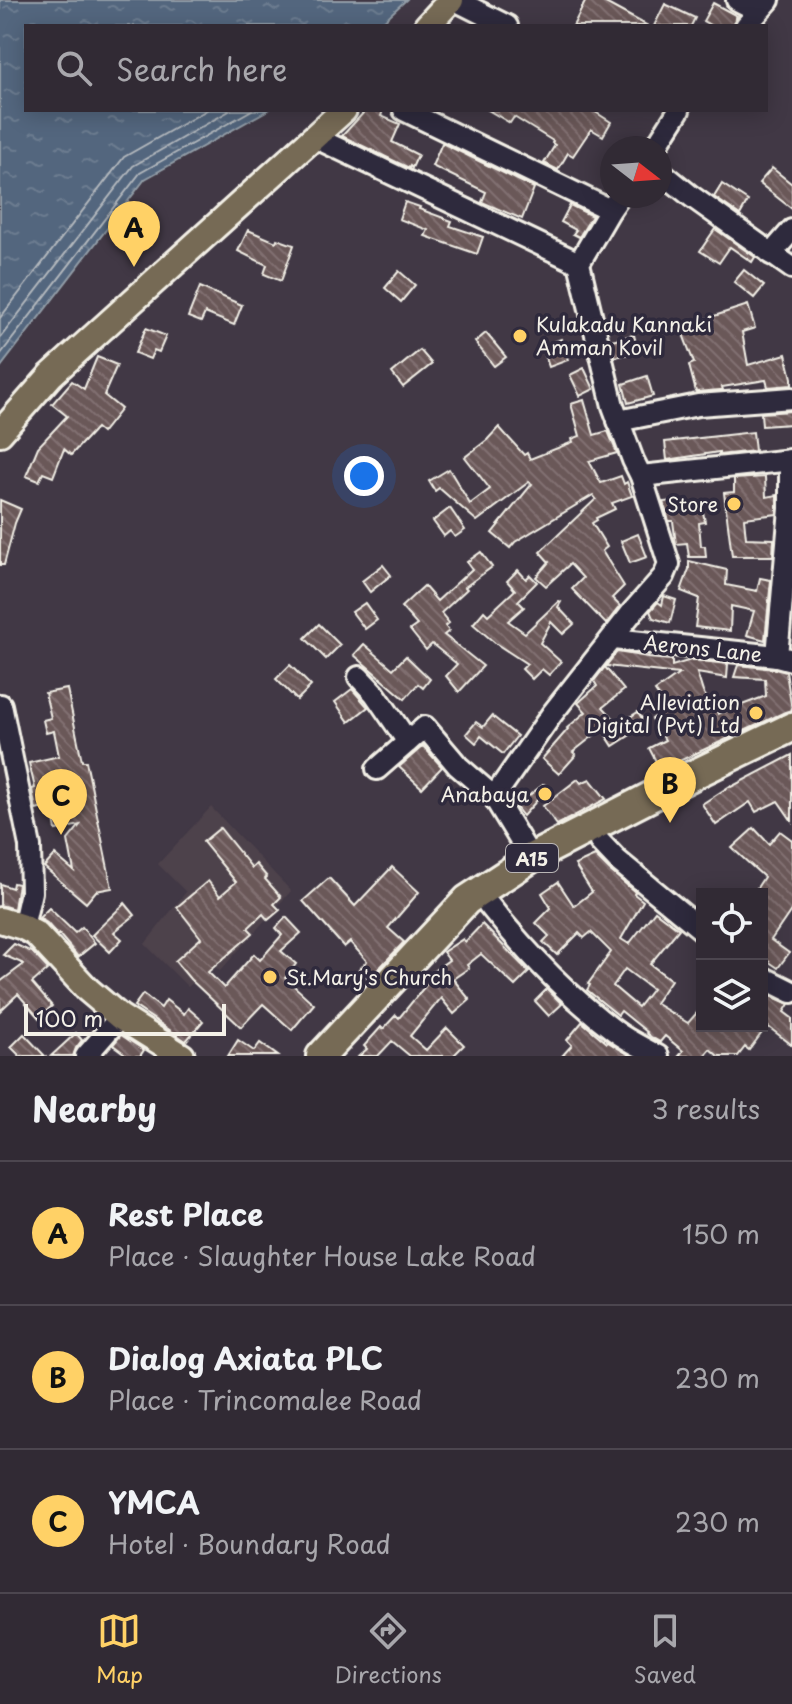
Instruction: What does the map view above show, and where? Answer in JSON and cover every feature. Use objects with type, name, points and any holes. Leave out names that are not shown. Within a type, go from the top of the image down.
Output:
[{"type":"highway","name":"A15","points":[[321,1056],[467,900],[531,858],[792,727]]},
{"type":"highway","name":"A15","points":[[344,1056],[488,904],[518,883],[792,745]]},
{"type":"main road","points":[[429,24],[453,0]]},
{"type":"main road","points":[[0,433],[51,375],[342,112]]},
{"type":"main road","points":[[12,924],[36,934],[88,990],[120,1017],[182,1056]]},
{"type":"street","points":[[453,0],[503,24]]},
{"type":"street","points":[[737,0],[757,12]]},
{"type":"street","points":[[409,112],[600,196]]},
{"type":"street","points":[[663,136],[678,112]]},
{"type":"street","points":[[314,137],[579,263]]},
{"type":"street","points":[[672,180],[792,268]]},
{"type":"street","points":[[494,797],[552,714],[664,576],[669,564],[641,476],[618,421],[579,263],[612,208]]},
{"type":"street","points":[[771,254],[792,230]]},
{"type":"street","points":[[618,421],[698,405],[792,398]]},
{"type":"street","points":[[641,476],[791,460],[784,658]]},
{"type":"street","name":"Aerons Lane","points":[[613,639],[784,658]]},
{"type":"street","points":[[359,677],[375,694],[408,742]]},
{"type":"street","points":[[1,705],[30,846],[31,892],[12,924]]},
{"type":"street","points":[[377,769],[425,727],[458,766],[494,797],[531,858]]},
{"type":"street","points":[[600,842],[617,860],[696,925]]},
{"type":"street","points":[[488,904],[560,985],[645,1053]]},
{"type":"street","points":[[768,980],[792,992]]},
{"type":"street","points":[[86,1056],[120,1017]]},
{"type":"shaded area","points":[[211,807],[291,891],[220,971],[213,965],[188,987],[145,944],[186,892],[158,864]]},
{"type":"water","points":[[0,0],[406,0],[380,24],[24,24],[24,112],[264,112],[145,179],[0,368]]},
{"type":"building","points":[[586,0],[600,0],[644,24],[574,24]]},
{"type":"building","points":[[713,3],[737,16],[732,24],[708,24],[703,21]]},
{"type":"building","points":[[665,4],[695,18],[692,24],[655,24]]},
{"type":"building","points":[[364,112],[382,112],[381,116],[400,124],[392,142],[418,155],[412,168],[409,168],[342,136]]},
{"type":"building","points":[[491,112],[595,112],[611,122],[603,136],[591,129],[573,156],[568,153],[558,170],[544,163],[555,145],[553,141],[514,117],[510,123]]},
{"type":"building","points":[[442,143],[534,188],[522,219],[482,202],[486,192],[432,166]]},
{"type":"building","points":[[772,168],[792,184],[792,209],[759,183]]},
{"type":"building","points":[[722,184],[748,201],[740,215],[714,197]]},
{"type":"building","points":[[405,202],[452,221],[450,226],[483,237],[477,254],[425,236],[428,230],[399,219]]},
{"type":"building","points":[[570,205],[592,216],[579,237],[573,234],[576,230],[561,222]]},
{"type":"building","points":[[715,229],[755,257],[752,262],[730,247],[719,263],[700,251]]},
{"type":"building","points":[[248,230],[276,242],[277,239],[294,245],[281,281],[264,274],[267,265],[238,251]]},
{"type":"building","points":[[744,270],[764,286],[754,298],[734,282]]},
{"type":"building","points":[[399,271],[415,285],[401,302],[385,288]]},
{"type":"building","points":[[200,287],[242,305],[234,325],[205,313],[201,322],[188,317]]},
{"type":"building","points":[[748,305],[755,328],[742,332],[748,365],[786,354],[792,385],[768,387],[766,380],[722,387],[723,390],[696,392],[689,365],[694,363],[681,329]]},
{"type":"building","points":[[146,328],[166,336],[159,352],[154,350],[150,359],[135,353]]},
{"type":"building","points":[[486,333],[506,357],[494,366],[475,342]]},
{"type":"building","points":[[634,335],[638,352],[615,357],[611,340]]},
{"type":"building","points":[[561,339],[568,360],[549,367],[542,346]]},
{"type":"building","points":[[420,350],[432,364],[403,387],[392,373]]},
{"type":"building","points":[[97,357],[117,365],[104,395],[121,409],[102,433],[96,428],[71,455],[64,449],[53,477],[43,473],[39,481],[26,476],[38,447],[67,416],[52,404],[72,381],[84,389]]},
{"type":"building","points":[[584,368],[594,389],[580,396],[570,375]]},
{"type":"building","points":[[647,376],[653,396],[628,403],[623,384]]},
{"type":"building","points":[[584,400],[594,435],[608,431],[617,453],[589,461],[601,483],[621,476],[632,496],[612,503],[615,509],[592,523],[607,547],[602,551],[624,586],[612,598],[620,606],[606,624],[572,589],[583,578],[570,564],[546,586],[536,577],[549,562],[540,552],[596,499],[593,495],[510,548],[492,533],[532,484],[529,482],[477,521],[439,488],[435,491],[429,481],[449,469],[470,504],[490,489],[465,457],[499,427],[530,459],[573,442],[572,439],[580,436],[571,404]]},
{"type":"building","points":[[792,411],[792,424],[762,426],[761,413]]},
{"type":"building","points":[[753,432],[755,451],[719,455],[719,452],[667,460],[665,442]]},
{"type":"building","points":[[765,477],[766,497],[777,495],[777,514],[744,518],[746,538],[774,539],[773,556],[732,556],[724,493],[734,492],[734,479]]},
{"type":"building","points":[[0,500],[21,509],[4,565],[0,565]]},
{"type":"building","points":[[673,501],[673,507],[701,502],[705,522],[699,523],[701,546],[705,546],[706,557],[689,557],[687,543],[676,544],[673,521],[669,521],[663,502]]},
{"type":"building","points":[[450,508],[465,530],[455,537],[450,531],[444,536],[433,521]]},
{"type":"building","points":[[638,534],[647,557],[630,563],[621,541]]},
{"type":"building","points":[[481,552],[492,567],[465,587],[467,589],[441,613],[449,623],[445,626],[449,631],[444,635],[483,666],[459,692],[446,676],[457,664],[432,644],[426,650],[410,630],[417,625],[401,607],[424,586],[437,601],[472,569],[467,562]]},
{"type":"building","points":[[689,561],[727,570],[726,585],[757,591],[760,578],[771,580],[765,640],[747,635],[754,611],[731,606],[730,631],[695,627],[699,598],[681,591]]},
{"type":"building","points":[[383,565],[391,575],[370,592],[362,581]]},
{"type":"building","points":[[518,570],[526,579],[530,575],[537,582],[518,601],[524,607],[508,621],[525,633],[559,601],[558,607],[574,624],[563,634],[551,622],[540,643],[561,662],[549,675],[542,669],[532,679],[522,669],[527,664],[473,624],[484,611],[488,615],[515,590],[507,581]]},
{"type":"building","points":[[664,596],[676,600],[670,623],[653,618],[650,611],[658,602],[662,605]]},
{"type":"building","points":[[365,603],[377,620],[365,629],[352,612]]},
{"type":"building","points":[[319,624],[340,645],[326,659],[305,638]]},
{"type":"building","points":[[364,644],[393,669],[406,656],[430,679],[423,688],[418,684],[405,699],[354,655]]},
{"type":"building","points":[[617,652],[672,660],[672,666],[691,660],[728,664],[727,678],[697,673],[703,692],[718,714],[766,696],[765,679],[734,677],[738,665],[786,672],[792,710],[675,763],[673,760],[660,769],[649,748],[665,740],[652,719],[667,708],[655,691],[679,674],[606,666]]},
{"type":"building","points":[[290,665],[311,686],[297,700],[276,679]]},
{"type":"building","points":[[605,667],[624,690],[603,707],[619,724],[638,712],[646,725],[613,746],[602,729],[573,752],[576,755],[559,774],[542,759],[567,728],[586,712],[578,703],[597,686],[594,681]]},
{"type":"building","points":[[67,689],[82,761],[86,761],[112,888],[96,891],[86,903],[44,867],[55,855],[74,871],[68,840],[80,825],[56,830],[51,806],[36,810],[29,763],[59,756],[54,731],[46,733],[43,720],[51,718],[45,693]]},
{"type":"building","points":[[352,689],[368,707],[349,722],[335,702]]},
{"type":"building","points":[[492,716],[517,736],[503,754],[481,736],[476,743],[466,734],[476,722],[483,727]]},
{"type":"building","points":[[423,746],[442,767],[422,788],[399,767]]},
{"type":"building","points":[[792,755],[792,821],[778,801],[756,812],[750,802],[716,825],[702,804],[730,786]]},
{"type":"building","points":[[578,779],[581,783],[590,779],[606,799],[557,825],[543,806]]},
{"type":"building","points":[[544,784],[548,788],[523,816],[515,806]]},
{"type":"building","points":[[220,828],[252,868],[256,864],[267,877],[265,879],[281,897],[274,904],[280,910],[268,920],[263,914],[248,928],[253,933],[208,972],[224,988],[254,954],[260,960],[282,935],[276,928],[286,917],[301,933],[281,951],[296,964],[285,978],[314,1004],[292,1030],[263,1004],[241,1027],[175,961],[201,938],[177,907],[208,881],[220,896],[236,882],[203,842]]},
{"type":"building","points":[[754,828],[769,844],[780,831],[792,840],[792,909],[771,940],[789,953],[778,968],[768,961],[768,888],[757,888],[764,877],[732,848]]},
{"type":"building","points":[[595,856],[643,901],[621,939],[629,944],[655,911],[679,929],[650,964],[671,980],[655,1003],[688,1023],[696,1014],[696,1032],[762,1032],[749,1050],[745,1047],[738,1056],[718,1056],[710,1049],[704,1056],[679,1056],[683,1051],[665,1036],[660,1042],[651,1037],[621,1011],[618,1015],[587,990],[611,952],[591,932],[584,938],[579,933],[557,955],[543,942],[549,936],[536,923],[551,908],[542,893],[558,882],[574,906],[592,892],[575,865]],"holes":[[[625,969],[652,989],[638,1007],[613,986]]]},
{"type":"building","points":[[392,867],[419,892],[388,928],[404,942],[369,979],[359,970],[367,961],[350,942],[344,947],[303,901],[329,878],[355,906]]},
{"type":"building","points":[[13,883],[18,884],[14,909],[0,905],[0,884],[12,888]]},
{"type":"building","points":[[125,903],[135,915],[114,932],[122,939],[110,952],[92,935]]},
{"type":"building","points":[[49,908],[75,933],[82,927],[95,943],[78,957],[59,934],[39,918]]},
{"type":"building","points":[[482,924],[529,972],[515,986],[481,954],[467,965],[469,968],[453,979],[470,1000],[454,1014],[441,998],[410,1036],[426,1050],[447,1028],[464,1045],[453,1056],[410,1056],[392,1041],[378,1056],[359,1056],[381,1027],[383,1029],[396,1015],[399,1018],[426,985],[422,979],[449,960],[443,952],[463,939],[465,942]]},
{"type":"building","points":[[14,944],[32,952],[48,969],[32,983],[52,1006],[39,1018],[18,994],[0,1011],[0,982],[24,964],[3,955]]},
{"type":"building","points":[[547,989],[562,1004],[549,1016],[535,1001]]},
{"type":"building","points":[[143,994],[161,1008],[166,1000],[184,1014],[188,1008],[203,1021],[186,1041],[134,1006]]},
{"type":"building","points":[[768,995],[789,1004],[784,1012],[792,1018],[792,1045],[768,1027]]},
{"type":"building","points":[[582,1022],[607,1043],[631,1056],[562,1056],[572,1045],[567,1040]]},
{"type":"building","points":[[76,1033],[82,1040],[73,1056],[51,1056]]},
{"type":"building","points":[[24,1034],[45,1056],[20,1056],[11,1047]]},
{"type":"building","points":[[121,1035],[144,1050],[140,1056],[128,1056],[113,1045]]},
{"type":"building","points":[[238,1040],[254,1051],[260,1043],[278,1056],[228,1056]]},
{"type":"place","name":"Rest Place","points":[[134,267]]},
{"type":"place","name":"Kulakadu Kannaki Amman Kovil","points":[[520,336]]},
{"type":"place","name":"Store","points":[[734,504]]},
{"type":"place","name":"Alleviation Digital (Pvt) Ltd","points":[[756,713]]},
{"type":"place","name":"Anabaya","points":[[545,794]]},
{"type":"place","name":"Dialog Axiata PLC","points":[[670,823]]},
{"type":"place","name":"YMCA","points":[[61,835]]},
{"type":"place","name":"St.Mary's Church","points":[[270,977]]}]
